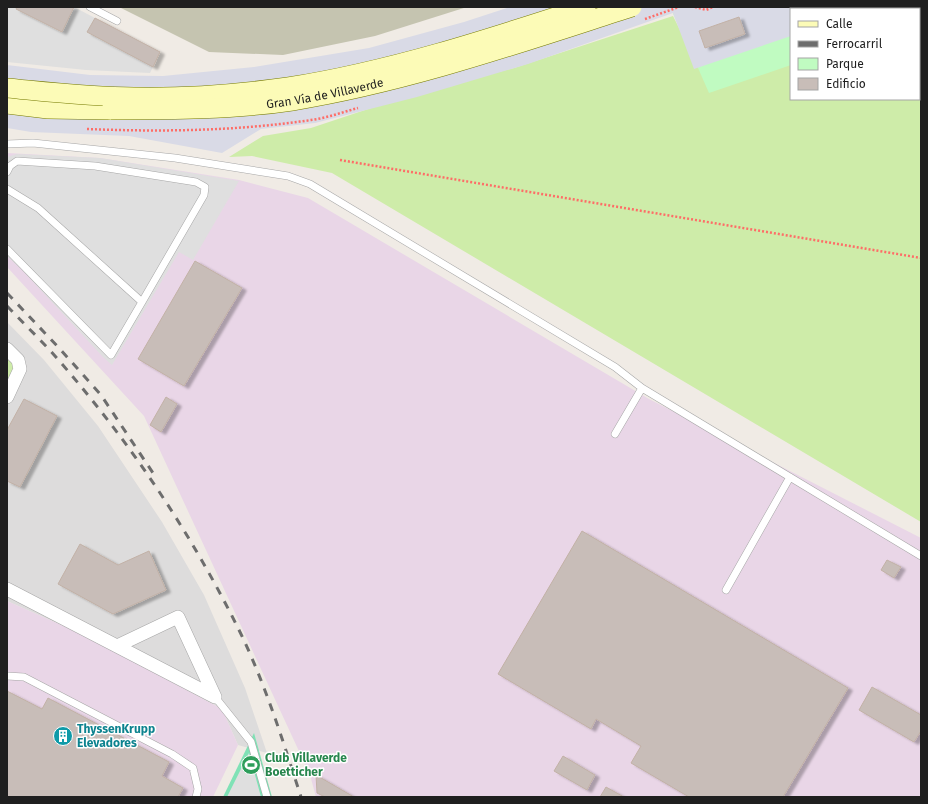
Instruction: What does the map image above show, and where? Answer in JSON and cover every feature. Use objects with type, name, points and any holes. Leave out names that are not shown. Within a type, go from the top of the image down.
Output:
[{"type":"street","name":"Gran Vía de Villaverde","points":[[7,88],[82,95],[134,97],[192,96],[287,87],[388,66],[470,44],[586,7]]},
{"type":"street","name":"Gran Vía de Villaverde","points":[[7,104],[48,109],[199,110],[290,101],[353,90],[479,56],[632,7]]},
{"type":"street","points":[[7,349],[18,360],[20,369],[7,397]]},
{"type":"street","points":[[7,589],[215,697]]},
{"type":"street","points":[[117,646],[178,617],[215,697]]},
{"type":"lane","points":[[90,7],[116,21]]},
{"type":"lane","points":[[7,144],[33,143],[175,158],[288,176],[310,184],[615,366],[642,388],[921,556]]},
{"type":"lane","points":[[7,172],[10,166],[17,161],[95,166],[196,182],[205,187],[204,195],[110,355],[7,249]]},
{"type":"lane","points":[[7,189],[38,208],[142,302]]},
{"type":"lane","points":[[615,434],[642,388]]},
{"type":"lane","points":[[726,590],[790,477]]},
{"type":"lane","points":[[7,676],[24,677],[172,754],[193,768],[198,789],[196,797]]},
{"type":"lane","points":[[215,697],[251,742],[267,797]]},
{"type":"path","points":[[695,7],[706,10],[713,7]]},
{"type":"path","points":[[340,160],[921,258]]},
{"type":"shaded area","points":[[7,7],[17,7],[16,9],[61,32],[74,7],[95,18],[87,32],[153,67],[150,73],[86,70],[7,62]]},
{"type":"shaded area","points":[[119,7],[467,7],[375,36],[283,55],[209,52]]},
{"type":"shaded area","points":[[510,7],[874,7],[790,8],[790,36],[694,69],[673,13],[528,64],[417,97],[315,123],[261,129],[222,153],[129,136],[31,132],[7,128],[7,65],[90,75],[163,76],[254,67],[369,48],[464,22]]},
{"type":"shaded area","points":[[7,153],[100,158],[239,180],[308,198],[649,399],[921,538],[921,797],[316,797],[310,775],[144,416],[7,267]]},
{"type":"shaded area","points":[[17,154],[100,158],[239,181],[193,260],[179,252],[112,365],[7,256],[7,157]]},
{"type":"shaded area","points":[[7,322],[44,360],[98,426],[162,522],[204,595],[245,688],[267,753],[238,745],[222,709],[84,635],[7,601]]},
{"type":"shaded area","points":[[7,601],[84,635],[222,709],[238,745],[213,797],[7,797]]},
{"type":"shaded area","points":[[249,753],[261,797],[227,797]]},
{"type":"green space","points":[[670,7],[921,7],[920,24],[920,8],[790,8],[790,65],[709,93]]},
{"type":"green space","points":[[886,7],[921,7],[921,522],[332,173],[252,156],[229,157],[263,136],[311,128],[419,92],[514,68],[673,16],[700,70],[790,39],[790,100],[920,100],[920,8]]},
{"type":"green space","points":[[7,354],[15,365],[7,389]]},
{"type":"green space","name":"Club Villaverde Boetticher","points":[[254,733],[272,797],[223,797]]},
{"type":"building","points":[[17,7],[74,7],[62,32],[16,9]]},
{"type":"building","points":[[739,17],[745,34],[705,48],[699,31]]},
{"type":"building","points":[[95,18],[160,52],[153,67],[87,32]]},
{"type":"building","points":[[195,261],[242,288],[184,386],[138,359]]},
{"type":"building","points":[[166,397],[177,404],[161,432],[150,425]]},
{"type":"building","points":[[24,399],[57,416],[20,487],[7,481],[7,430]]},
{"type":"building","points":[[582,531],[848,688],[783,797],[689,797],[631,763],[641,746],[596,719],[591,729],[498,674]]},
{"type":"building","points":[[80,544],[118,565],[149,551],[166,590],[113,614],[58,584]]},
{"type":"building","points":[[887,560],[901,567],[894,578],[881,570]]},
{"type":"building","points":[[872,687],[921,715],[921,731],[914,742],[859,710]]},
{"type":"building","name":"ThyssenKrupp Elevadores","points":[[7,691],[42,709],[48,698],[169,762],[162,776],[183,788],[178,797],[7,797]]},
{"type":"building","points":[[563,756],[595,775],[587,790],[554,771]]},
{"type":"building","points":[[316,775],[354,797],[325,797],[317,793]]},
{"type":"building","points":[[606,787],[624,797],[600,797]]},
{"type":"railway","points":[[7,293],[101,395],[153,473]]},
{"type":"railway","points":[[7,306],[55,356],[108,420],[156,487],[200,557],[239,630],[257,671],[273,712],[301,797]]},
{"type":"place","name":"ThyssenKrupp Elevadores","points":[[63,736]]},
{"type":"place","name":"Club Villaverde Boetticher","points":[[251,765]]}]
